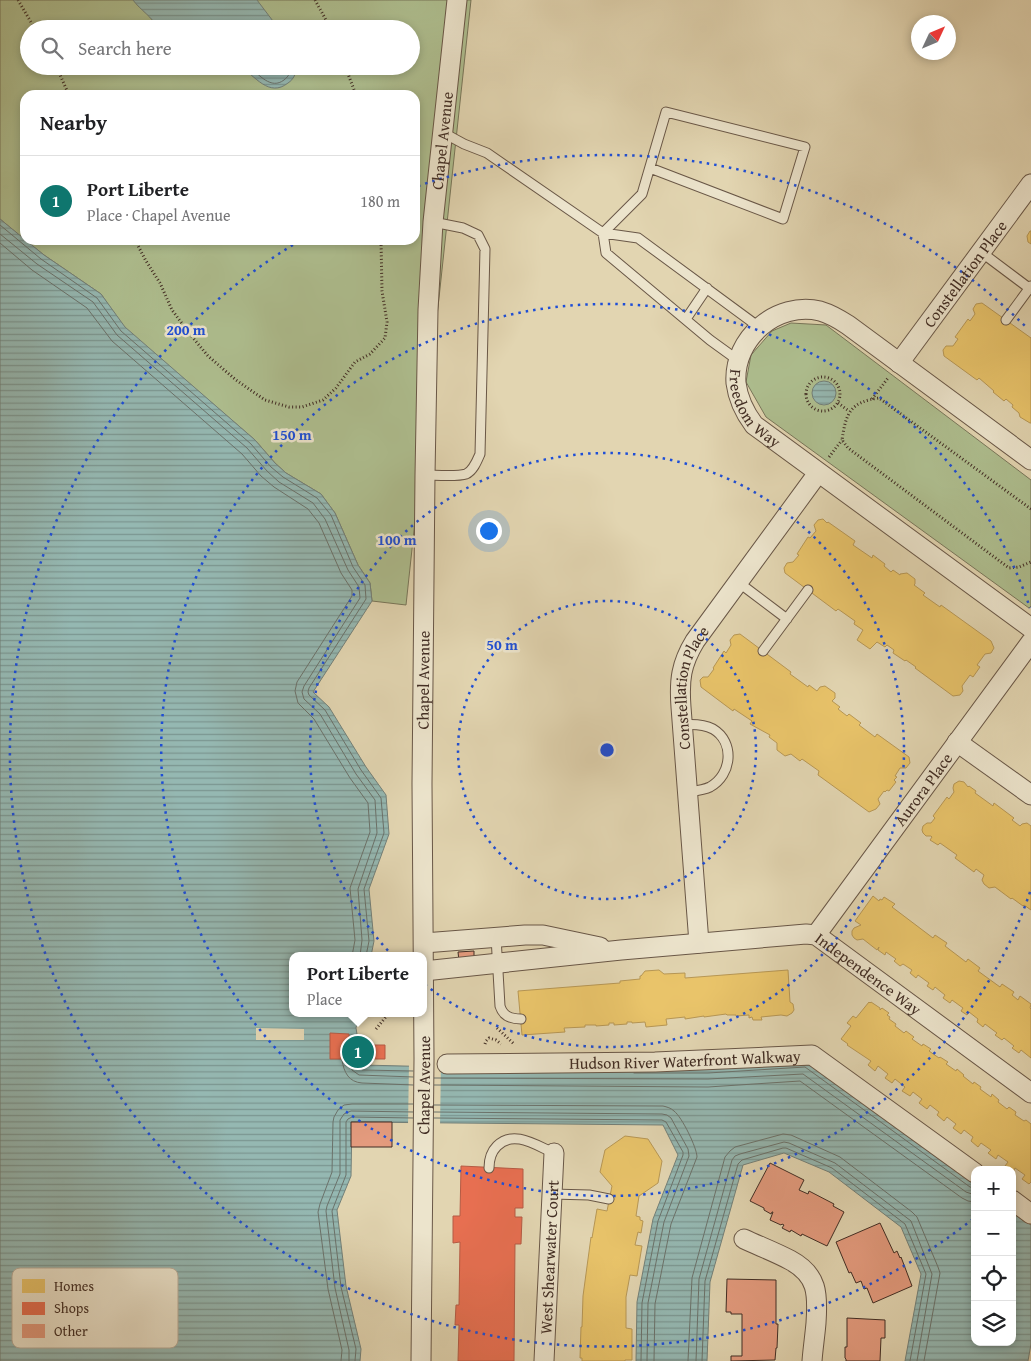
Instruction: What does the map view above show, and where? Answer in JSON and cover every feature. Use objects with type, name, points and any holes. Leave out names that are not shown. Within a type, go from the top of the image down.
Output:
[{"type":"street","name":"Chapel Avenue","points":[[424,952],[422,774],[428,310],[433,222],[457,0]]},
{"type":"street","name":"Constellation Place","points":[[899,363],[1031,184]]},
{"type":"street","name":"Freedom Way","points":[[1031,460],[848,325],[829,314],[820,311],[801,310],[781,314],[766,321],[744,347],[736,373],[738,392],[744,410],[754,425],[1031,628]]},
{"type":"street","name":"Constellation Place","points":[[699,942],[682,725],[680,681],[685,661],[695,641],[818,473]]},
{"type":"street","name":"Aurora Place","points":[[816,935],[1031,642]]},
{"type":"street","points":[[957,742],[1031,795]]},
{"type":"street","name":"Independence Way","points":[[427,971],[699,942],[806,934],[816,935],[1031,1093]]},
{"type":"street","name":"Independence Way","points":[[424,943],[543,935],[621,950]]},
{"type":"street","name":"Chapel Avenue","points":[[421,1361],[424,1017]]},
{"type":"street","name":"Hudson River Waterfront Walkway","points":[[447,1064],[655,1062],[812,1056],[971,1170]]},
{"type":"street","name":"West Shearwater Court","points":[[544,1361],[554,1153]]},
{"type":"street","points":[[1016,1203],[1031,1214]]},
{"type":"street","points":[[744,1239],[791,1261],[807,1274],[816,1289],[817,1306],[812,1361]]},
{"type":"lane","points":[[602,233],[642,194],[666,112],[805,147],[783,219],[650,168]]},
{"type":"lane","points":[[442,132],[486,153],[602,233],[638,238],[760,327]]},
{"type":"lane","points":[[425,475],[453,476],[467,474],[475,466],[480,454],[485,249],[478,235],[462,228],[433,222]]},
{"type":"lane","points":[[602,233],[606,253],[739,362]]},
{"type":"lane","points":[[981,252],[1030,287],[1006,320]]},
{"type":"lane","points":[[686,319],[707,288]]},
{"type":"lane","points":[[738,582],[787,619]]},
{"type":"lane","points":[[763,651],[808,590]]},
{"type":"lane","points":[[682,725],[697,724],[714,730],[720,735],[728,750],[726,768],[717,782],[703,790],[688,792]]},
{"type":"lane","points":[[496,937],[501,1011],[509,1018],[521,1019]]},
{"type":"lane","points":[[489,1168],[490,1157],[496,1147],[512,1138],[524,1140],[554,1153]]},
{"type":"lane","points":[[552,1194],[609,1199]]},
{"type":"path","points":[[18,0],[30,20]]},
{"type":"path","points":[[315,0],[326,20]]},
{"type":"path","points":[[60,75],[68,90]]},
{"type":"path","points":[[348,75],[354,90]]},
{"type":"path","points":[[138,245],[160,284],[172,310],[208,356],[236,380],[264,400],[289,407],[302,406],[322,400],[336,388],[355,362],[370,354],[385,338],[387,322],[382,291],[381,245]]},
{"type":"path","points":[[872,399],[899,363]]},
{"type":"path","points":[[819,377],[830,378],[839,386],[840,397],[838,402],[834,407],[824,411],[813,408],[807,399],[806,393],[810,382],[819,377]]},
{"type":"path","points":[[1031,509],[879,398],[868,400],[849,411],[844,423],[842,440],[848,448],[1009,568],[1019,567],[1031,562]]},
{"type":"path","points":[[838,402],[849,411]]},
{"type":"path","points":[[376,1029],[386,1017]]},
{"type":"path","points":[[492,1023],[513,1042],[513,1048]]},
{"type":"path","points":[[484,1063],[487,1039],[493,1039],[506,1048]]},
{"type":"green space","points":[[0,0],[471,0],[406,605],[372,601],[370,583],[358,565],[335,513],[321,494],[286,473],[255,440],[124,327],[101,294],[31,245],[420,245],[420,90],[20,90],[20,236],[0,219]]},
{"type":"green space","points":[[791,323],[826,325],[1031,480],[1031,606],[1029,608],[766,417],[746,382],[751,355],[772,331]]},
{"type":"water","points":[[133,0],[257,0],[272,20],[152,20]]},
{"type":"water","points":[[251,75],[294,75],[292,80],[281,87],[268,87]]},
{"type":"water","points":[[0,219],[20,235],[20,245],[32,245],[101,294],[125,327],[255,440],[286,473],[321,494],[335,513],[358,565],[370,583],[372,601],[313,692],[329,707],[366,767],[386,795],[389,834],[369,889],[374,941],[372,952],[289,952],[289,1017],[358,1017],[356,1028],[362,1065],[444,1067],[806,1062],[971,1182],[971,1346],[1016,1346],[1016,1215],[1031,1225],[1031,1344],[1028,1361],[905,1361],[921,1274],[901,1227],[829,1172],[784,1153],[743,1165],[710,1282],[707,1361],[636,1361],[637,1302],[653,1219],[678,1155],[663,1125],[352,1122],[351,1176],[337,1210],[346,1286],[361,1349],[360,1361],[0,1361]]},
{"type":"water","points":[[824,381],[833,384],[836,393],[833,402],[824,405],[815,402],[812,393],[815,384]]},
{"type":"pier","points":[[256,1028],[304,1029],[304,1040],[256,1040]]},
{"type":"pier","points":[[409,1063],[441,1064],[440,1126],[408,1125]]},
{"type":"building: Homes","points":[[1030,231],[1031,244],[1028,242],[1027,236]]},
{"type":"building: Homes","points":[[982,303],[1031,338],[1031,423],[1020,417],[1019,413],[1012,407],[1013,405],[1006,399],[1004,401],[979,378],[977,380],[944,356],[943,350],[946,346],[953,346],[958,339],[955,337],[968,319],[970,321],[975,314],[973,309],[976,304]]},
{"type":"building: Homes","points":[[823,519],[855,541],[853,545],[872,558],[873,555],[885,564],[884,566],[891,572],[893,570],[900,575],[907,573],[915,579],[914,585],[925,593],[923,595],[940,607],[941,605],[991,641],[994,648],[991,653],[985,654],[977,665],[980,667],[973,677],[970,675],[962,686],[963,691],[960,695],[953,696],[916,667],[893,653],[894,650],[887,645],[885,647],[877,642],[870,649],[857,640],[863,630],[854,624],[855,621],[838,609],[836,611],[785,573],[784,568],[787,563],[793,562],[799,555],[797,554],[808,537],[810,538],[816,531],[814,525],[818,520]]},
{"type":"building: Homes","points":[[740,634],[808,687],[809,685],[817,691],[820,687],[825,686],[835,693],[835,698],[832,701],[840,707],[838,709],[861,723],[859,725],[875,737],[877,734],[909,757],[910,763],[906,768],[900,768],[895,776],[897,777],[894,780],[896,782],[889,791],[884,791],[878,799],[880,804],[876,809],[869,812],[818,775],[819,771],[802,759],[800,761],[791,754],[785,756],[777,750],[777,743],[769,737],[770,735],[750,724],[752,721],[734,709],[733,711],[701,687],[700,680],[703,677],[708,677],[724,651],[726,653],[731,645],[730,640],[734,635]]},
{"type":"building: Homes","points":[[959,781],[964,782],[993,806],[994,803],[1014,818],[1012,820],[1020,826],[1027,823],[1031,826],[1031,910],[995,887],[989,888],[982,880],[984,875],[976,869],[974,872],[955,858],[957,855],[940,843],[938,845],[930,840],[931,836],[926,836],[923,833],[923,826],[931,823],[935,818],[933,816],[947,797],[949,799],[954,792],[954,784]]},
{"type":"building: Homes","points":[[873,896],[879,901],[884,897],[895,904],[892,907],[933,938],[935,935],[947,943],[945,946],[966,962],[968,959],[980,968],[978,971],[1000,987],[1002,984],[1014,992],[1012,995],[1018,1000],[1020,996],[1031,1004],[1031,1058],[1021,1050],[1019,1053],[1012,1048],[1014,1046],[1004,1038],[1002,1040],[995,1035],[997,1033],[985,1024],[983,1027],[977,1022],[978,1019],[969,1012],[967,1015],[961,1011],[963,1008],[952,1000],[950,1003],[943,998],[945,995],[935,987],[933,990],[927,986],[929,983],[918,975],[916,978],[910,973],[912,970],[903,964],[900,966],[894,961],[896,959],[886,952],[885,955],[878,950],[879,947],[877,950],[863,939],[857,940],[854,938],[852,931],[861,925],[855,921]]},
{"type":"building: Homes","points":[[659,970],[664,974],[685,973],[685,978],[788,970],[790,1002],[793,1004],[794,1010],[787,1016],[761,1017],[762,1020],[753,1020],[752,1017],[749,1018],[749,1015],[736,1016],[726,1014],[685,1019],[685,1017],[666,1019],[667,1025],[646,1027],[645,1022],[627,1022],[627,1024],[614,1025],[614,1023],[609,1023],[609,1025],[585,1025],[585,1027],[564,1028],[565,1032],[522,1035],[518,991],[620,983],[620,981],[640,979],[640,976],[645,971]]},
{"type":"building: Homes","points":[[869,1002],[880,1008],[880,1010],[882,1008],[889,1013],[887,1015],[896,1024],[895,1026],[904,1033],[906,1031],[914,1037],[912,1039],[922,1046],[923,1044],[931,1049],[929,1051],[948,1062],[946,1064],[956,1071],[957,1069],[973,1084],[974,1082],[981,1087],[980,1089],[991,1097],[992,1094],[1007,1109],[1009,1107],[1016,1112],[1015,1115],[1031,1124],[1031,1182],[1029,1184],[1022,1179],[1025,1175],[1016,1169],[1016,1166],[1005,1166],[1008,1162],[998,1155],[996,1159],[988,1153],[991,1150],[981,1143],[978,1147],[971,1141],[973,1137],[964,1130],[961,1134],[953,1128],[956,1124],[947,1117],[944,1121],[937,1115],[939,1112],[930,1105],[927,1109],[919,1103],[922,1099],[913,1092],[910,1096],[902,1091],[905,1087],[895,1079],[892,1083],[885,1078],[888,1074],[878,1066],[875,1071],[868,1065],[871,1061],[841,1039],[851,1026],[847,1023],[853,1016],[856,1018]]},
{"type":"building: Homes","points":[[625,1136],[648,1139],[662,1161],[658,1183],[639,1196],[636,1216],[640,1217],[640,1220],[643,1221],[641,1233],[638,1232],[635,1245],[642,1246],[637,1276],[630,1275],[626,1297],[626,1328],[632,1329],[632,1360],[582,1361],[582,1358],[580,1358],[583,1296],[591,1237],[597,1209],[607,1211],[612,1186],[600,1172],[605,1150]]},
{"type":"building: Shops","points":[[330,1033],[349,1034],[349,1045],[385,1045],[385,1059],[330,1059]]},
{"type":"building: Shops","points":[[461,1166],[523,1169],[523,1208],[515,1208],[515,1217],[522,1217],[521,1244],[515,1244],[514,1361],[458,1361],[459,1325],[455,1325],[456,1305],[459,1305],[460,1242],[453,1243],[453,1216],[460,1216]]},
{"type":"building: Other","points":[[474,951],[474,959],[459,961],[458,952]]},
{"type":"building: Other","points":[[351,1122],[392,1122],[392,1147],[351,1147]]},
{"type":"building: Other","points":[[770,1163],[804,1180],[799,1190],[808,1194],[809,1191],[834,1204],[833,1206],[844,1212],[827,1246],[802,1234],[801,1236],[791,1230],[790,1232],[782,1228],[784,1225],[770,1220],[773,1212],[771,1214],[750,1201]]},
{"type":"building: Other","points":[[880,1223],[894,1253],[897,1251],[901,1257],[912,1286],[873,1303],[867,1288],[864,1289],[861,1281],[856,1283],[851,1272],[849,1273],[836,1242]]},
{"type":"building: Other","points":[[727,1279],[776,1280],[776,1324],[778,1324],[775,1360],[731,1361],[731,1356],[742,1356],[742,1314],[726,1312]]},
{"type":"building: Other","points":[[847,1318],[885,1320],[885,1338],[881,1338],[880,1361],[846,1361]]},
{"type":"place","name":"Port Liberte","points":[[358,1052]]}]
